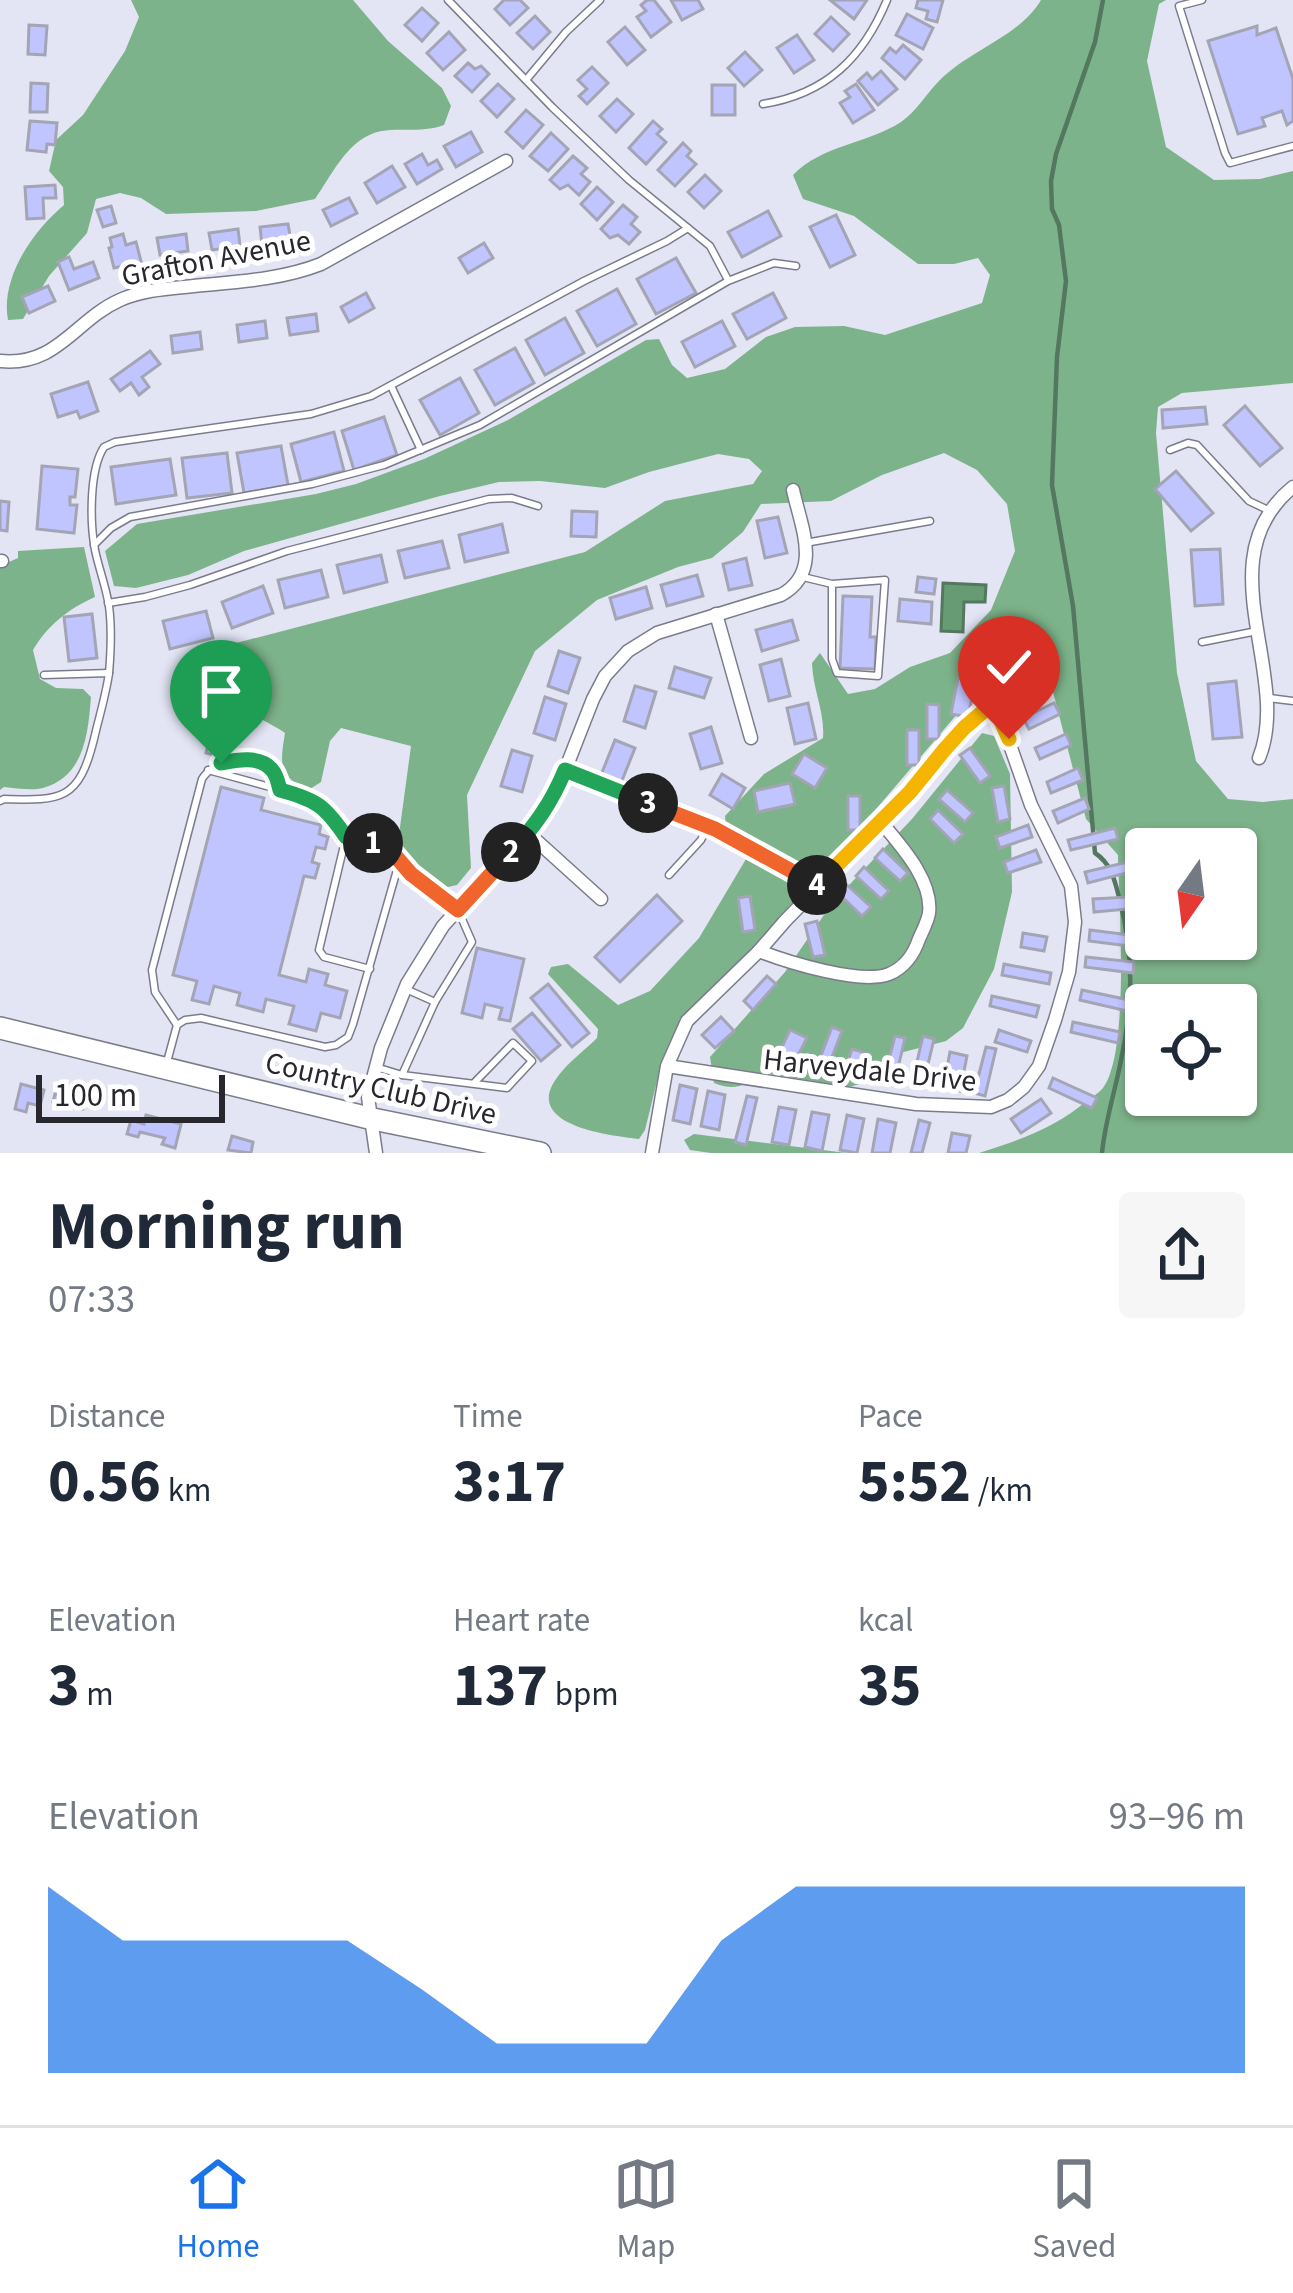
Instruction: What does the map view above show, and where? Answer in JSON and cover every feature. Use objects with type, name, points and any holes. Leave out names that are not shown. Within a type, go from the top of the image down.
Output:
[{"type":"main road","name":"Country Club Drive","points":[[0,1028],[373,1119],[539,1153]]},
{"type":"street","name":"Grafton Avenue","points":[[0,361],[27,361],[43,355],[112,304],[136,294],[288,275],[321,264],[506,161]]},
{"type":"street","points":[[1259,758],[1268,734],[1269,698],[1254,581],[1256,556],[1261,528],[1293,487]]},
{"type":"street","points":[[376,1153],[368,1096],[392,1016],[424,954],[555,796],[596,691],[628,651],[657,633],[781,595],[802,577],[808,560],[793,490]]},
{"type":"street","points":[[716,614],[751,738]]},
{"type":"street","name":"Harveydale Drive","points":[[652,1153],[667,1066],[687,1021],[910,792],[964,728],[989,705],[996,705],[1031,805],[1071,886],[1075,922],[1069,972],[1055,1020],[1039,1066],[1024,1087],[991,1107],[916,1104],[667,1066]]},
{"type":"street","points":[[759,951],[788,963],[856,976],[886,976],[905,964],[929,912],[914,862],[881,822]]},
{"type":"street","points":[[528,833],[602,899]]},
{"type":"lane","points":[[448,0],[629,180],[710,246],[728,280]]},
{"type":"lane","points":[[526,80],[600,0]]},
{"type":"lane","points":[[763,104],[803,95],[844,67],[878,22],[887,0]]},
{"type":"lane","points":[[1202,0],[1179,6],[1230,163],[1293,146]]},
{"type":"lane","points":[[0,801],[46,800],[73,789],[86,772],[109,673],[112,635],[94,545],[94,471],[104,447],[311,414],[358,401],[688,228]]},
{"type":"lane","points":[[94,545],[130,517],[312,484],[384,465],[480,425],[728,280],[774,263],[796,266]]},
{"type":"lane","points":[[391,387],[421,450]]},
{"type":"lane","points":[[1170,450],[1187,443],[1197,445],[1249,501],[1271,512]]},
{"type":"lane","points":[[108,603],[190,585],[287,550],[489,499],[512,497],[538,506]]},
{"type":"lane","points":[[805,543],[930,521]]},
{"type":"lane","points":[[802,577],[832,584],[885,580],[878,676],[834,670],[832,584]]},
{"type":"lane","points":[[1202,642],[1260,631]]},
{"type":"lane","points":[[44,675],[109,673]]},
{"type":"lane","points":[[1269,698],[1293,701]]},
{"type":"lane","points":[[165,1068],[177,1025],[155,992],[152,970],[202,779],[221,763],[242,759],[272,770],[280,790]]},
{"type":"lane","points":[[208,770],[310,798],[324,806],[346,837],[392,852],[411,874],[458,910],[472,943],[435,1002],[402,1075]]},
{"type":"lane","points":[[565,770],[708,826],[819,886]]},
{"type":"lane","points":[[669,875],[708,826]]},
{"type":"lane","points":[[346,837],[319,950],[325,957],[370,969]]},
{"type":"lane","points":[[177,1025],[202,1018],[325,1047],[348,1037],[399,862]]},
{"type":"lane","points":[[405,988],[435,1002]]},
{"type":"lane","points":[[376,1066],[402,1075],[474,1084],[507,1088],[532,1060],[513,1043],[474,1084]]},
{"type":"shaded area","points":[[131,0],[353,0],[388,41],[442,88],[451,106],[444,125],[381,131],[355,144],[315,199],[256,211],[166,214],[141,198],[120,193],[96,199],[87,233],[49,276],[23,319],[8,320],[14,271],[41,227],[64,205],[63,187],[49,171],[56,140],[83,115],[125,51],[139,17]]},
{"type":"shaded area","points":[[1041,0],[1166,0],[1159,4],[1147,61],[1166,147],[1214,180],[1260,179],[1293,171],[1293,383],[1182,393],[1158,407],[1156,433],[1177,673],[1196,761],[1228,799],[1293,799],[1293,1153],[979,1153],[1050,1126],[1098,1093],[1111,1069],[1117,1043],[1121,976],[1118,855],[1086,819],[1053,692],[1037,664],[1016,660],[982,685],[818,877],[726,826],[725,816],[764,774],[823,738],[812,663],[820,653],[848,694],[875,689],[910,667],[950,653],[991,610],[1015,551],[1007,504],[977,470],[944,453],[882,475],[831,501],[761,504],[743,532],[712,558],[597,600],[535,651],[467,795],[471,868],[457,885],[443,888],[426,877],[398,842],[411,746],[341,728],[330,741],[321,782],[307,791],[283,767],[285,733],[222,690],[215,666],[221,647],[585,552],[665,501],[753,484],[762,471],[749,459],[718,454],[605,488],[499,482],[244,551],[188,575],[136,588],[114,586],[105,551],[137,524],[316,494],[424,459],[508,420],[646,340],[659,339],[672,365],[687,378],[725,369],[766,337],[795,327],[844,326],[885,335],[982,303],[990,275],[978,258],[918,264],[854,216],[803,199],[793,175],[817,157],[901,122],[951,70],[1020,24]]},
{"type":"shaded area","points":[[84,547],[95,597],[60,619],[33,650],[40,679],[56,688],[83,689],[91,697],[82,752],[57,782],[39,789],[0,790],[0,566],[18,558],[18,551]]},
{"type":"shaded area","points":[[943,583],[986,585],[985,602],[964,602],[963,632],[941,631]]},
{"type":"shaded area","points":[[982,733],[994,736],[1010,774],[1012,892],[994,969],[963,1028],[946,1041],[896,1054],[875,1080],[849,1087],[764,1073],[740,1086],[714,1083],[710,1057],[785,972],[832,903],[912,819]]},
{"type":"shaded area","points":[[749,854],[810,888],[754,951],[681,1018],[639,1139],[592,1131],[561,1118],[551,1108],[549,1095],[560,1073],[597,1038],[598,1029],[548,974],[551,967],[568,964],[618,1005],[650,991],[699,938]]},
{"type":"shaded area","points":[[694,1134],[847,1153],[711,1153],[690,1150],[684,1140]]},
{"type":"building","points":[[504,0],[520,0],[528,8],[510,25],[495,9]]},
{"type":"building","points":[[654,0],[671,22],[651,37],[637,17],[646,11],[641,5]]},
{"type":"building","points":[[671,0],[698,0],[703,9],[682,20]]},
{"type":"building","points":[[830,0],[867,0],[854,19]]},
{"type":"building","points":[[918,0],[943,0],[937,22],[926,19],[928,11],[916,8]]},
{"type":"building","points":[[422,8],[438,23],[422,41],[405,25]]},
{"type":"building","points":[[907,14],[933,28],[923,49],[896,35]]},
{"type":"building","points":[[535,16],[550,32],[533,49],[517,33]]},
{"type":"building","points":[[831,17],[849,34],[833,51],[815,34]]},
{"type":"building","points":[[29,25],[47,26],[45,55],[28,54]]},
{"type":"building","points":[[1257,26],[1257,35],[1276,28],[1293,79],[1293,121],[1287,125],[1282,111],[1262,118],[1265,126],[1238,134],[1208,41]]},
{"type":"building","points":[[625,27],[645,50],[627,65],[608,42]]},
{"type":"building","points":[[449,32],[465,50],[443,70],[427,53]]},
{"type":"building","points":[[797,35],[814,60],[794,73],[777,48]]},
{"type":"building","points":[[903,45],[921,60],[905,79],[882,58],[890,48],[896,53]]},
{"type":"building","points":[[745,52],[762,70],[744,86],[728,68]]},
{"type":"building","points":[[468,63],[489,74],[472,92],[455,76]]},
{"type":"building","points":[[592,67],[608,83],[587,104],[579,96],[587,89],[578,80]]},
{"type":"building","points":[[881,71],[897,89],[878,105],[858,81],[867,73],[872,79]]},
{"type":"building","points":[[31,83],[48,84],[47,112],[30,112]]},
{"type":"building","points":[[498,84],[514,99],[497,117],[481,101]]},
{"type":"building","points":[[856,84],[874,110],[853,123],[840,103],[850,97],[845,91]]},
{"type":"building","points":[[712,85],[735,85],[735,115],[712,115]]},
{"type":"building","points":[[617,99],[633,114],[616,132],[600,116]]},
{"type":"building","points":[[526,110],[543,125],[523,148],[506,132]]},
{"type":"building","points":[[30,121],[57,123],[55,145],[47,144],[46,152],[27,150]]},
{"type":"building","points":[[653,121],[666,142],[646,164],[629,148]]},
{"type":"building","points":[[471,132],[482,152],[456,167],[444,146]]},
{"type":"building","points":[[551,133],[568,149],[548,171],[530,156]]},
{"type":"building","points":[[683,143],[696,164],[675,186],[658,170]]},
{"type":"building","points":[[422,154],[428,165],[437,160],[442,169],[417,184],[405,164]]},
{"type":"building","points":[[573,156],[587,168],[581,174],[590,182],[579,195],[568,185],[560,189],[550,180]]},
{"type":"building","points":[[392,166],[405,187],[377,203],[365,183]]},
{"type":"building","points":[[705,175],[721,191],[704,208],[688,192]]},
{"type":"building","points":[[55,185],[56,198],[43,198],[44,218],[27,219],[25,187]]},
{"type":"building","points":[[597,187],[613,202],[597,220],[581,204]]},
{"type":"building","points":[[349,198],[357,213],[331,226],[323,210]]},
{"type":"building","points":[[623,205],[637,217],[631,224],[640,232],[629,244],[618,235],[610,238],[601,229]]},
{"type":"building","points":[[111,206],[116,223],[103,227],[97,210]]},
{"type":"building","points":[[768,211],[781,236],[742,257],[728,232]]},
{"type":"building","points":[[836,215],[855,255],[830,267],[810,227]]},
{"type":"building","points":[[288,224],[291,241],[262,245],[260,227]]},
{"type":"building","points":[[238,229],[240,246],[212,250],[209,233]]},
{"type":"building","points":[[123,234],[126,245],[136,242],[142,265],[114,268],[110,238]]},
{"type":"building","points":[[186,234],[188,251],[160,255],[157,238]]},
{"type":"building","points":[[484,243],[493,258],[468,273],[459,258]]},
{"type":"building","points":[[69,257],[74,269],[93,262],[99,278],[69,290],[58,262]]},
{"type":"building","points":[[676,258],[696,293],[656,314],[637,279]]},
{"type":"building","points":[[48,286],[55,301],[29,313],[22,297]]},
{"type":"building","points":[[617,289],[636,324],[597,346],[577,311]]},
{"type":"building","points":[[366,293],[374,308],[349,322],[341,307]]},
{"type":"building","points":[[773,293],[786,318],[747,339],[733,314]]},
{"type":"building","points":[[316,314],[318,331],[290,335],[287,318]]},
{"type":"building","points":[[565,318],[584,353],[545,375],[526,340]]},
{"type":"building","points":[[265,321],[267,338],[239,342],[237,325]]},
{"type":"building","points":[[722,321],[735,346],[695,367],[682,342]]},
{"type":"building","points":[[200,332],[202,349],[173,353],[171,336]]},
{"type":"building","points":[[515,348],[534,383],[495,405],[475,370]]},
{"type":"building","points":[[150,351],[160,364],[142,377],[149,387],[139,395],[131,383],[120,391],[111,379]]},
{"type":"building","points":[[460,378],[479,413],[440,435],[420,400]]},
{"type":"building","points":[[88,382],[98,411],[80,418],[77,411],[58,417],[51,394]]},
{"type":"building","points":[[1245,406],[1282,448],[1260,466],[1224,425]]},
{"type":"building","points":[[1205,407],[1207,424],[1163,428],[1162,410]]},
{"type":"building","points":[[384,417],[397,455],[354,470],[342,431]]},
{"type":"building","points":[[334,432],[344,471],[301,482],[291,444]]},
{"type":"building","points":[[281,446],[288,485],[244,493],[237,453]]},
{"type":"building","points":[[227,453],[232,493],[187,498],[182,458]]},
{"type":"building","points":[[170,459],[176,495],[116,504],[111,467]]},
{"type":"building","points":[[42,466],[78,469],[75,497],[70,497],[70,505],[77,505],[74,533],[37,529]]},
{"type":"building","points":[[1176,471],[1213,513],[1191,531],[1155,489]]},
{"type":"building","points":[[0,501],[9,502],[7,531],[0,530]]},
{"type":"building","points":[[572,511],[597,512],[596,537],[571,536]]},
{"type":"building","points":[[778,517],[787,553],[765,558],[757,521]]},
{"type":"building","points":[[502,524],[508,552],[465,562],[459,535]]},
{"type":"building","points":[[442,541],[449,568],[405,578],[398,551]]},
{"type":"building","points":[[1220,549],[1223,604],[1195,606],[1191,550]]},
{"type":"building","points":[[381,555],[387,582],[344,593],[337,565]]},
{"type":"building","points":[[746,558],[752,585],[729,590],[723,564]]},
{"type":"building","points":[[321,570],[328,597],[285,608],[278,580]]},
{"type":"building","points":[[697,575],[703,596],[667,606],[661,585]]},
{"type":"building","points":[[918,577],[936,579],[934,594],[916,592]]},
{"type":"building","points":[[263,586],[273,613],[232,628],[222,602]]},
{"type":"building","points":[[646,587],[652,608],[616,619],[610,598]]},
{"type":"building","points":[[843,596],[872,597],[870,637],[876,637],[875,669],[840,668]]},
{"type":"building","points":[[900,599],[932,602],[931,624],[898,621]]},
{"type":"building","points":[[206,611],[213,638],[170,649],[163,621]]},
{"type":"building","points":[[92,614],[97,658],[69,661],[64,617]]},
{"type":"building","points":[[792,620],[798,640],[762,651],[756,630]]},
{"type":"building","points":[[1014,635],[1026,637],[1020,670],[1008,668]]},
{"type":"building","points":[[990,645],[1002,646],[998,680],[986,679]]},
{"type":"building","points":[[559,651],[580,658],[568,693],[548,686]]},
{"type":"building","points":[[781,659],[790,696],[769,701],[760,665]]},
{"type":"building","points":[[675,667],[711,678],[704,698],[669,688]]},
{"type":"building","points":[[1048,670],[1053,681],[1022,696],[1017,685]]},
{"type":"building","points":[[958,678],[975,682],[968,717],[951,714]]},
{"type":"building","points":[[1236,681],[1242,737],[1213,739],[1208,684]]},
{"type":"building","points":[[635,686],[656,692],[645,728],[624,721]]},
{"type":"building","points":[[545,697],[566,704],[555,740],[534,733]]},
{"type":"building","points":[[808,703],[816,739],[795,744],[787,708]]},
{"type":"building","points":[[1054,703],[1060,714],[1029,729],[1023,718]]},
{"type":"building","points":[[927,704],[939,705],[939,739],[927,739]]},
{"type":"building","points":[[216,714],[235,719],[225,758],[206,753]]},
{"type":"building","points":[[711,727],[722,763],[701,769],[690,734]]},
{"type":"building","points":[[907,730],[919,730],[919,765],[907,765]]},
{"type":"building","points":[[1066,734],[1071,745],[1040,759],[1035,748]]},
{"type":"building","points":[[615,740],[635,748],[621,783],[601,775]]},
{"type":"building","points":[[970,748],[990,776],[980,783],[960,755]]},
{"type":"building","points":[[512,750],[532,756],[522,792],[501,786]]},
{"type":"building","points":[[804,754],[827,768],[815,788],[792,774]]},
{"type":"building","points":[[1078,768],[1083,780],[1051,793],[1047,782]]},
{"type":"building","points":[[722,774],[745,788],[733,809],[710,795]]},
{"type":"building","points":[[790,783],[795,804],[758,812],[754,791]]},
{"type":"building","points":[[1004,786],[1010,819],[998,822],[992,788]]},
{"type":"building","points":[[221,787],[264,798],[261,810],[321,825],[319,834],[328,837],[325,849],[316,847],[315,878],[304,876],[279,975],[306,982],[309,969],[328,974],[325,985],[347,991],[340,1018],[321,1013],[316,1031],[289,1024],[294,1006],[266,999],[263,1012],[237,1005],[240,993],[214,986],[209,1004],[192,1000],[197,981],[173,975]]},
{"type":"building","points":[[947,790],[973,813],[965,822],[939,799]]},
{"type":"building","points":[[848,796],[860,796],[860,830],[848,830]]},
{"type":"building","points":[[1085,798],[1089,809],[1058,823],[1053,811]]},
{"type":"building","points":[[938,810],[963,834],[954,843],[930,819]]},
{"type":"building","points":[[1028,825],[1032,837],[1000,848],[996,837]]},
{"type":"building","points":[[1115,828],[1118,839],[1071,850],[1068,840]]},
{"type":"building","points":[[883,849],[908,873],[900,881],[875,858]]},
{"type":"building","points":[[1036,850],[1041,862],[1008,873],[1004,862]]},
{"type":"building","points":[[1125,863],[1125,873],[1088,883],[1085,872]]},
{"type":"building","points":[[864,867],[889,891],[881,899],[856,876]]},
{"type":"building","points":[[846,884],[871,907],[862,916],[838,893]]},
{"type":"building","points":[[657,895],[682,921],[620,982],[595,957]]},
{"type":"building","points":[[750,896],[755,930],[743,932],[738,898]]},
{"type":"building","points":[[1125,897],[1125,909],[1094,912],[1093,899]]},
{"type":"building","points":[[817,921],[825,955],[813,957],[805,924]]},
{"type":"building","points":[[1090,930],[1125,934],[1125,946],[1089,941]]},
{"type":"building","points":[[1023,933],[1047,937],[1044,951],[1021,947]]},
{"type":"building","points":[[477,948],[524,959],[510,1021],[499,1019],[502,1008],[485,1004],[482,1018],[462,1013]]},
{"type":"building","points":[[1086,957],[1134,962],[1133,973],[1085,967]]},
{"type":"building","points":[[1004,964],[1051,973],[1049,984],[1002,975]]},
{"type":"building","points":[[767,976],[776,984],[753,1010],[744,1001]]},
{"type":"building","points":[[548,984],[589,1033],[572,1047],[531,998]]},
{"type":"building","points":[[1082,990],[1125,999],[1125,1011],[1080,1000]]},
{"type":"building","points":[[992,996],[1039,1006],[1036,1017],[990,1006]]},
{"type":"building","points":[[532,1013],[560,1045],[541,1061],[513,1029]]},
{"type":"building","points":[[721,1017],[734,1031],[715,1048],[702,1035]]},
{"type":"building","points":[[1073,1022],[1120,1032],[1118,1043],[1071,1032]]},
{"type":"building","points":[[832,1027],[842,1031],[825,1075],[815,1071]]},
{"type":"building","points":[[790,1030],[807,1038],[795,1061],[779,1053]]},
{"type":"building","points":[[999,1030],[1031,1041],[1027,1052],[995,1042]]},
{"type":"building","points":[[895,1036],[905,1038],[894,1085],[883,1082]]},
{"type":"building","points":[[923,1036],[934,1039],[923,1085],[912,1083]]},
{"type":"building","points":[[986,1047],[996,1049],[985,1096],[974,1093]]},
{"type":"building","points":[[852,1049],[869,1054],[861,1079],[844,1073]]},
{"type":"building","points":[[950,1052],[967,1056],[960,1091],[943,1088]]},
{"type":"building","points":[[1053,1078],[1097,1098],[1092,1108],[1049,1088]]},
{"type":"building","points":[[21,1084],[44,1090],[40,1106],[28,1103],[26,1112],[15,1109]]},
{"type":"building","points":[[680,1085],[697,1089],[690,1124],[673,1120]]},
{"type":"building","points":[[65,1089],[87,1094],[83,1109],[53,1102],[55,1094],[63,1096]]},
{"type":"building","points":[[708,1091],[725,1095],[719,1130],[701,1126]]},
{"type":"building","points":[[747,1096],[757,1098],[746,1145],[735,1142]]},
{"type":"building","points":[[1041,1099],[1051,1113],[1021,1133],[1011,1119]]},
{"type":"building","points":[[779,1107],[796,1110],[789,1145],[772,1142]]},
{"type":"building","points":[[812,1112],[829,1115],[822,1151],[805,1147]]},
{"type":"building","points":[[146,1115],[181,1124],[175,1148],[162,1144],[165,1138],[127,1134],[131,1120],[144,1124]]},
{"type":"building","points":[[847,1115],[864,1119],[857,1153],[840,1150]]},
{"type":"building","points":[[878,1119],[896,1123],[890,1153],[872,1153]]},
{"type":"building","points":[[919,1120],[930,1123],[922,1153],[911,1153]]},
{"type":"building","points":[[952,1133],[970,1136],[966,1153],[948,1153]]},
{"type":"building","points":[[232,1136],[253,1142],[251,1153],[228,1150]]},
{"type":"waterway","points":[[1102,1153],[1128,1020],[1130,961],[1114,880],[1095,853],[1073,606],[1052,485],[1057,357],[1066,281],[1051,181],[1095,42],[1103,0]]},
{"type":"route","points":[[221,763],[242,759],[261,763],[272,770],[280,790],[324,806],[346,837],[392,852],[411,874],[458,910],[541,818],[565,770],[715,829],[819,886],[910,792],[954,738],[993,703],[1009,739]]}]
